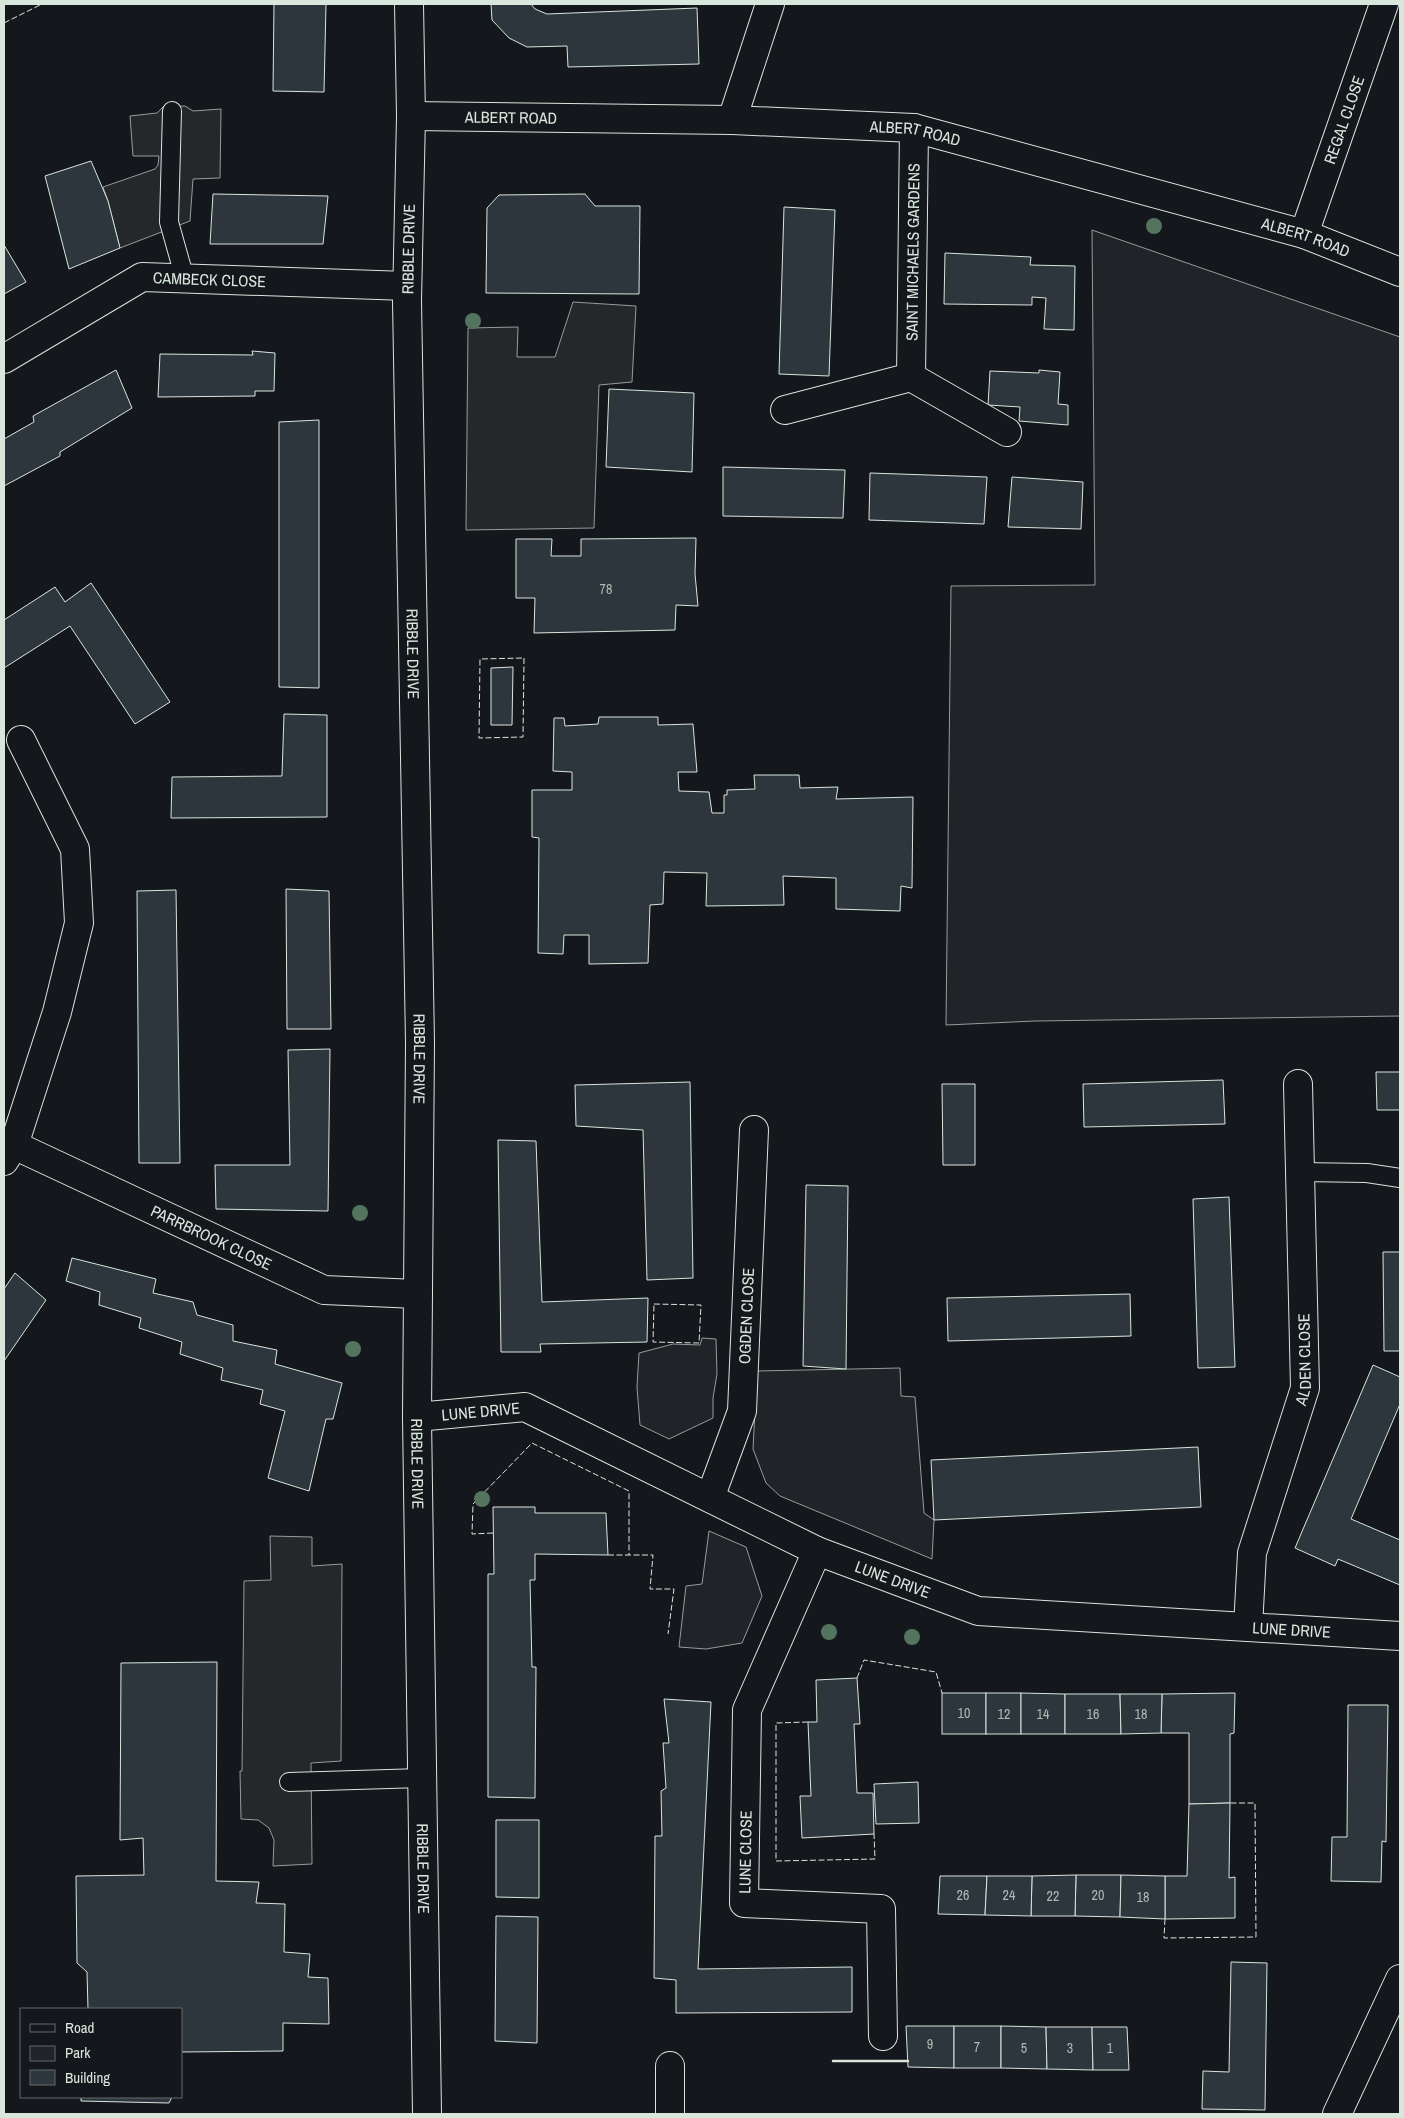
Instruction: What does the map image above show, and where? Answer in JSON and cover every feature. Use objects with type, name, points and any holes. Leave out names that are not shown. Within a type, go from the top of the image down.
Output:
[{"type":"street","name":"RIBBLE DRIVE","points":[[409,4],[411,116],[407,286],[420,1043],[417,1417],[427,2114]]},
{"type":"street","points":[[732,120],[770,4]]},
{"type":"street","name":"REGAL CLOSE","points":[[1304,234],[1384,4]]},
{"type":"street","name":"ALBERT ROAD","points":[[411,116],[732,120],[914,128],[1304,234],[1400,272]]},
{"type":"street","name":"SAINT MICHAELS GARDENS","points":[[911,377],[914,128]]},
{"type":"street","name":"CAMBECK CLOSE","points":[[4,359],[142,277],[407,286]]},
{"type":"street","points":[[785,410],[911,377],[1007,432]]},
{"type":"street","name":"PARRBROOK CLOSE","points":[[21,740],[75,849],[79,923],[57,1012],[9,1153],[324,1290],[417,1294]]},
{"type":"street","name":"ALDEN CLOSE","points":[[1248,1627],[1252,1553],[1305,1388],[1298,1084]]},
{"type":"street","name":"OGDEN CLOSE","points":[[710,1498],[742,1411],[754,1130]]},
{"type":"street","name":"LUNE DRIVE","points":[[417,1417],[525,1407],[817,1551],[978,1612],[1400,1636]]},
{"type":"street","name":"LUNE CLOSE","points":[[817,1551],[747,1710],[744,1903],[881,1909],[884,2036]]},
{"type":"street","points":[[1337,2114],[1400,1980]]},
{"type":"street","points":[[670,2066],[670,2114]]},
{"type":"lane","points":[[172,111],[169,222],[185,279]]},
{"type":"lane","points":[[1300,1172],[1367,1173],[1400,1178]]},
{"type":"lane","points":[[289,1782],[422,1778]]},
{"type":"green space","points":[[1092,230],[1400,337],[1400,1016],[1035,1021],[946,1025],[951,586],[1095,585]]},
{"type":"green space","points":[[702,1338],[716,1339],[717,1374],[713,1398],[713,1418],[669,1439],[640,1425],[637,1387],[639,1353],[673,1344],[700,1345]]},
{"type":"green space","points":[[900,1368],[901,1396],[915,1397],[924,1513],[934,1520],[932,1559],[780,1496],[766,1483],[753,1449],[757,1371]]},
{"type":"green space","points":[[709,1531],[746,1547],[762,1596],[742,1643],[706,1649],[679,1647],[686,1586],[702,1584]]},
{"type":"shaded area","points":[[185,106],[193,111],[221,109],[220,178],[193,179],[190,221],[120,248],[103,187],[155,169],[158,165],[159,156],[133,156],[130,116],[157,113],[163,107]]},
{"type":"shaded area","points":[[573,302],[636,306],[632,382],[599,385],[594,528],[466,530],[468,328],[518,327],[517,357],[555,357]]},
{"type":"shaded area","points":[[270,1536],[312,1537],[312,1566],[342,1564],[341,1761],[311,1763],[312,1864],[273,1866],[274,1840],[269,1828],[258,1820],[241,1819],[240,1771],[242,1771],[244,1581],[271,1580]]},
{"type":"building","points":[[274,4],[326,4],[324,92],[273,91]]},
{"type":"building","points":[[491,4],[531,4],[535,9],[547,14],[697,8],[699,64],[568,67],[567,46],[527,47],[509,38],[492,20]]},
{"type":"building","points":[[91,161],[108,201],[120,248],[69,269],[45,176]]},
{"type":"building","points":[[213,194],[328,196],[323,244],[210,244]]},
{"type":"building","points":[[585,194],[595,206],[640,206],[639,294],[486,293],[487,208],[499,195]]},
{"type":"building","points":[[784,207],[835,210],[829,376],[779,374]]},
{"type":"building","points":[[4,245],[26,282],[4,294]]},
{"type":"building","points":[[945,253],[1031,257],[1030,265],[1075,266],[1074,330],[1044,329],[1046,298],[1032,297],[1032,305],[944,304]]},
{"type":"building","points":[[252,351],[275,353],[274,391],[255,391],[255,396],[158,397],[160,354],[253,355]]},
{"type":"building","points":[[116,370],[132,408],[60,452],[60,456],[4,486],[4,439],[34,422],[33,416]]},
{"type":"building","points":[[1039,370],[1060,372],[1058,404],[1068,405],[1068,425],[1019,421],[1020,407],[988,405],[990,371],[1039,373]]},
{"type":"building","points":[[609,389],[694,393],[692,472],[606,467]]},
{"type":"building","points":[[319,420],[319,688],[279,687],[279,422]]},
{"type":"building","points":[[723,467],[845,470],[843,518],[723,516]]},
{"type":"building","points":[[870,473],[987,477],[984,524],[869,520]]},
{"type":"building","points":[[1012,477],[1083,482],[1081,529],[1008,527]]},
{"type":"building","points":[[696,538],[695,574],[698,606],[676,605],[675,630],[534,633],[535,598],[516,598],[516,539],[552,539],[551,556],[581,556],[581,539]]},
{"type":"building","points":[[91,583],[170,702],[135,724],[70,626],[4,668],[4,620],[55,587],[65,602]]},
{"type":"building","points":[[513,667],[512,725],[491,725],[491,668]]},
{"type":"building","points":[[284,714],[327,715],[327,817],[171,818],[172,777],[282,776]]},
{"type":"building","points":[[599,717],[658,717],[658,725],[693,724],[697,772],[678,772],[679,791],[709,792],[712,813],[724,813],[724,795],[727,795],[727,790],[755,789],[754,775],[799,775],[800,788],[838,787],[836,799],[913,797],[912,888],[901,886],[900,911],[836,909],[836,878],[783,876],[784,905],[706,906],[707,873],[664,872],[663,904],[650,905],[648,963],[589,964],[589,935],[564,935],[563,954],[538,953],[539,838],[532,837],[532,790],[572,790],[572,772],[553,771],[554,718],[564,718],[565,726],[598,724]]},
{"type":"building","points":[[286,889],[329,891],[331,1029],[287,1029]]},
{"type":"building","points":[[176,890],[180,1163],[139,1163],[137,891]]},
{"type":"building","points":[[330,1049],[328,1211],[216,1209],[215,1165],[290,1165],[288,1050]]},
{"type":"building","points":[[1376,1072],[1400,1072],[1400,1110],[1377,1110]]},
{"type":"building","points":[[1223,1080],[1225,1124],[1084,1127],[1083,1084]]},
{"type":"building","points":[[690,1082],[693,1278],[647,1280],[643,1130],[576,1126],[575,1085]]},
{"type":"building","points":[[942,1084],[975,1084],[975,1165],[943,1165]]},
{"type":"building","points":[[498,1140],[536,1141],[542,1302],[648,1298],[647,1342],[540,1344],[541,1352],[501,1352]]},
{"type":"building","points":[[806,1185],[848,1186],[846,1369],[803,1366]]},
{"type":"building","points":[[1229,1197],[1235,1367],[1198,1368],[1193,1199]]},
{"type":"building","points":[[1383,1252],[1400,1252],[1400,1351],[1384,1351]]},
{"type":"building","points":[[72,1258],[156,1279],[153,1293],[193,1302],[197,1315],[233,1325],[233,1341],[277,1350],[275,1364],[342,1383],[333,1419],[326,1419],[309,1491],[268,1478],[285,1411],[260,1404],[263,1390],[221,1380],[223,1368],[180,1354],[182,1342],[139,1328],[141,1318],[99,1305],[100,1292],[66,1281]]},
{"type":"building","points":[[15,1273],[46,1300],[4,1361],[4,1289]]},
{"type":"building","points":[[1130,1294],[1131,1336],[948,1341],[947,1298]]},
{"type":"building","points":[[1373,1365],[1400,1377],[1400,1404],[1351,1519],[1400,1540],[1400,1585],[1338,1559],[1335,1566],[1295,1548]]},
{"type":"building","points":[[1198,1447],[1201,1507],[934,1520],[931,1460]]},
{"type":"building","points":[[493,1507],[535,1507],[535,1513],[606,1513],[608,1555],[535,1554],[535,1580],[530,1580],[532,1667],[536,1667],[535,1798],[488,1797],[488,1574],[494,1574]]},
{"type":"building","points":[[217,1662],[216,1881],[259,1882],[256,1903],[285,1904],[284,1952],[310,1954],[308,1977],[328,1978],[329,2024],[283,2023],[283,2051],[182,2052],[182,2008],[88,2008],[87,1972],[77,1963],[76,1876],[144,1875],[143,1838],[120,1840],[121,1663]]},
{"type":"building","points":[[857,1678],[860,1724],[854,1724],[857,1793],[873,1793],[874,1834],[802,1838],[800,1796],[811,1796],[808,1722],[817,1722],[816,1680]]},
{"type":"building","points":[[942,1693],[986,1693],[986,1734],[942,1734]]},
{"type":"building","points":[[986,1693],[1021,1693],[1021,1734],[986,1734]]},
{"type":"building","points":[[1021,1693],[1065,1694],[1065,1734],[1021,1734]]},
{"type":"building","points":[[1235,1693],[1234,1733],[1230,1734],[1230,1803],[1189,1804],[1189,1733],[1161,1733],[1162,1694]]},
{"type":"building","points":[[1065,1694],[1120,1694],[1121,1734],[1065,1734]]},
{"type":"building","points":[[1120,1694],[1162,1694],[1161,1733],[1121,1734]]},
{"type":"building","points":[[664,1699],[711,1702],[698,1969],[852,1967],[852,2012],[676,2013],[676,1980],[654,1978],[655,1836],[662,1836],[661,1791],[666,1788],[663,1743],[669,1743]]},
{"type":"building","points":[[1348,1705],[1388,1705],[1386,1842],[1382,1841],[1381,1882],[1331,1881],[1332,1837],[1347,1837]]},
{"type":"building","points":[[918,1782],[919,1823],[876,1824],[874,1784]]},
{"type":"building","points":[[1230,1803],[1229,1878],[1235,1877],[1235,1918],[1165,1919],[1165,1876],[1187,1876],[1189,1804]]},
{"type":"building","points":[[496,1820],[539,1820],[539,1898],[496,1897]]},
{"type":"building","points":[[1076,1875],[1121,1875],[1120,1917],[1075,1916]]},
{"type":"building","points":[[1076,1875],[1075,1916],[1031,1916],[1032,1876]]},
{"type":"building","points":[[1121,1875],[1165,1876],[1165,1919],[1120,1917]]},
{"type":"building","points":[[940,1876],[987,1876],[985,1915],[938,1914]]},
{"type":"building","points":[[987,1876],[1032,1876],[1031,1916],[985,1915]]},
{"type":"building","points":[[496,1916],[538,1917],[537,2043],[495,2041]]},
{"type":"building","points":[[1231,1962],[1267,1963],[1265,2110],[1202,2109],[1203,2071],[1229,2072]]},
{"type":"building","points":[[906,2026],[954,2026],[954,2068],[908,2067]]},
{"type":"building","points":[[954,2026],[1001,2026],[1001,2068],[954,2068]]},
{"type":"building","points":[[1001,2026],[1046,2027],[1047,2069],[1001,2068]]},
{"type":"building","points":[[1046,2027],[1092,2027],[1093,2070],[1047,2069]]},
{"type":"building","points":[[1092,2027],[1127,2027],[1129,2070],[1093,2070]]},
{"type":"building","points":[[81,2098],[172,2098],[169,2103],[81,2101]]},
{"type":"fence","points":[[4,23],[42,4]]},
{"type":"fence","points":[[524,658],[523,737],[479,738],[480,659],[524,658]]},
{"type":"fence","points":[[654,1304],[701,1305],[699,1343],[653,1342],[654,1304]]},
{"type":"fence","points":[[493,1533],[472,1534],[473,1504],[532,1443],[629,1491],[629,1555]]},
{"type":"fence","points":[[608,1555],[653,1555],[650,1589],[674,1589],[668,1634]]},
{"type":"fence","points":[[857,1678],[864,1660],[936,1672],[942,1693]]},
{"type":"fence","points":[[808,1722],[776,1723],[776,1861],[875,1859],[874,1834]]},
{"type":"fence","points":[[1165,1919],[1164,1938],[1256,1937],[1255,1803],[1230,1803]]},
{"type":"wall","points":[[833,2061],[908,2061]]}]
